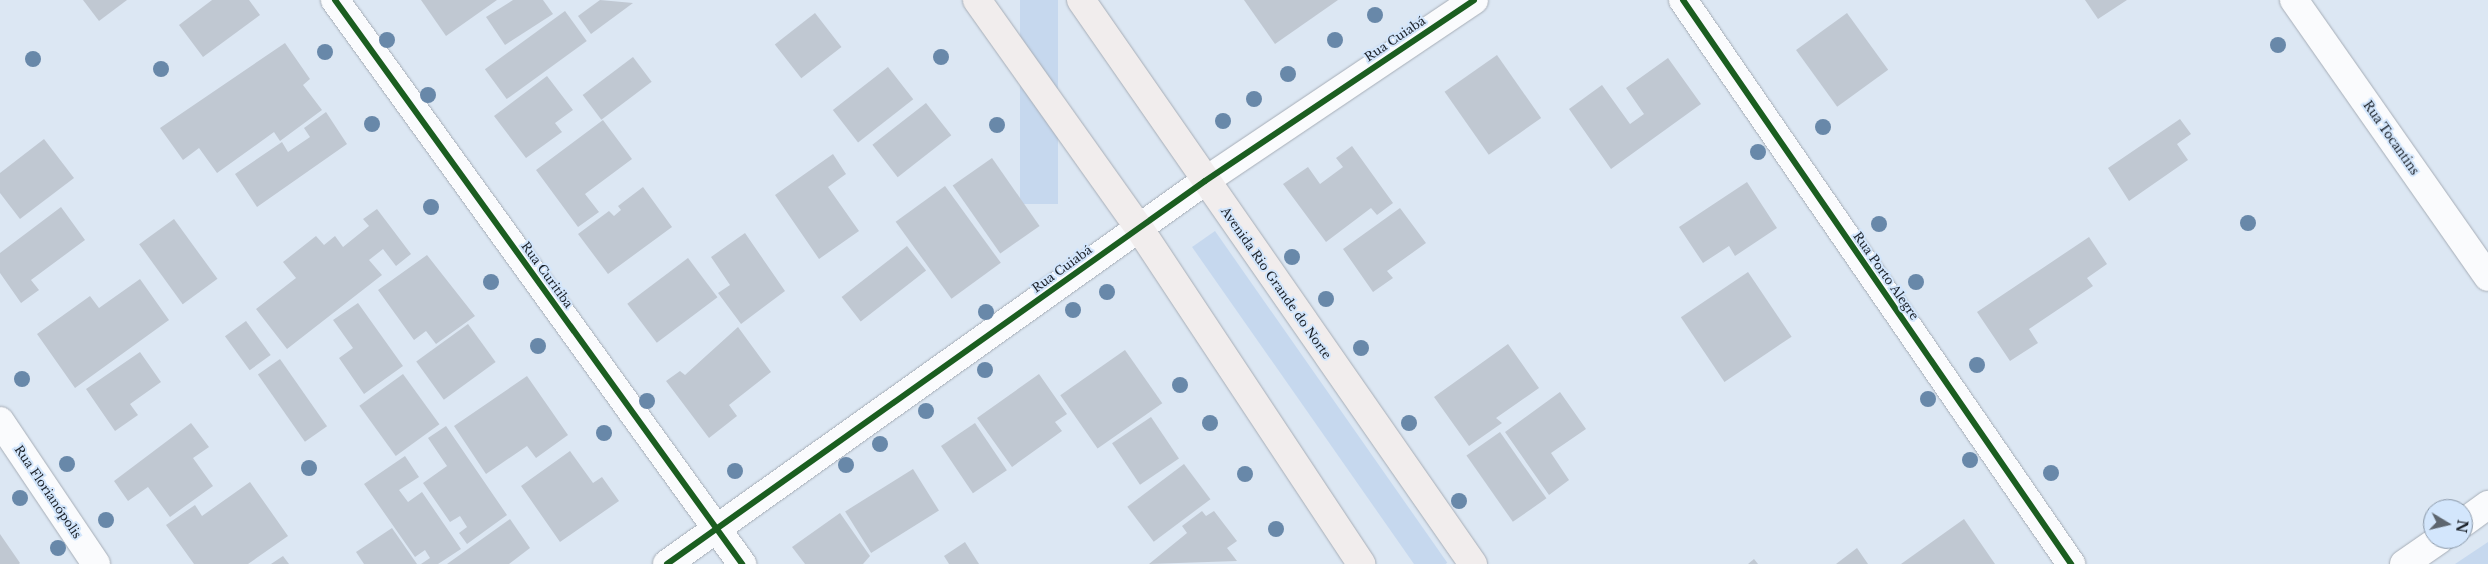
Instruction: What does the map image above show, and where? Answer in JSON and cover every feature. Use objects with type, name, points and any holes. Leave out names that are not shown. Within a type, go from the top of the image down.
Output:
[{"type":"main road","points":[[977,0],[1138,228],[1361,564]]},
{"type":"main road","name":"Avenida Rio Grande do Norte","points":[[1081,0],[1473,564]]},
{"type":"street","name":"Rua Curitiba","points":[[335,0],[742,564]]},
{"type":"street","name":"Rua Cuiabá","points":[[668,564],[1205,181],[1474,0]]},
{"type":"street","name":"Rua Porto Alegre","points":[[1683,0],[2071,564]]},
{"type":"street","name":"Rua Tocantins","points":[[2294,0],[2488,277]]},
{"type":"street","name":"Rua Florianópolis","points":[[0,421],[96,564]]},
{"type":"street","points":[[2473,516],[2488,506]]},
{"type":"street","points":[[2404,564],[2426,549]]},
{"type":"shaded area","points":[[1020,0],[1058,0],[1058,204],[1020,204]]},
{"type":"shaded area","points":[[1215,231],[1447,563],[1414,564],[1192,247]]},
{"type":"shaded area","points":[[2488,542],[2488,564],[2455,564]]},
{"type":"building","points":[[83,0],[127,0],[99,21]]},
{"type":"building","points":[[212,0],[249,0],[260,15],[203,57],[179,25]]},
{"type":"building","points":[[421,0],[497,0],[446,36]]},
{"type":"building","points":[[513,0],[543,0],[553,14],[505,45],[486,17]]},
{"type":"building","points":[[600,0],[633,3],[591,34],[578,16]]},
{"type":"building","points":[[1244,0],[1338,0],[1275,44]]},
{"type":"building","points":[[2085,0],[2127,0],[2098,19]]},
{"type":"building","points":[[565,11],[587,41],[507,99],[485,69]]},
{"type":"building","points":[[815,13],[841,47],[801,78],[775,44]]},
{"type":"building","points":[[1847,13],[1888,70],[1837,107],[1796,50]]},
{"type":"building","points":[[285,43],[310,79],[303,85],[322,110],[280,141],[274,132],[217,173],[199,148],[183,160],[160,128]]},
{"type":"building","points":[[1497,55],[1541,118],[1489,155],[1445,92]]},
{"type":"building","points":[[633,57],[652,82],[601,120],[583,95]]},
{"type":"building","points":[[1668,58],[1701,104],[1611,169],[1569,109],[1602,85],[1630,124],[1644,114],[1626,88]]},
{"type":"building","points":[[888,67],[913,99],[858,142],[833,110]]},
{"type":"building","points":[[547,76],[573,110],[555,123],[562,132],[526,158],[494,116]]},
{"type":"building","points":[[926,103],[951,135],[898,177],[872,145]]},
{"type":"building","points":[[326,112],[347,144],[257,207],[235,174],[282,142],[288,152],[310,137],[304,128]]},
{"type":"building","points":[[2180,119],[2191,134],[2177,144],[2188,160],[2129,201],[2108,168]]},
{"type":"building","points":[[603,120],[632,159],[585,194],[599,212],[578,227],[536,170]]},
{"type":"building","points":[[44,139],[74,178],[20,219],[0,193],[0,173]]},
{"type":"building","points":[[1352,146],[1393,203],[1377,215],[1371,208],[1326,242],[1283,184],[1308,167],[1320,184],[1343,167],[1336,158]]},
{"type":"building","points":[[833,154],[846,174],[828,187],[859,231],[819,259],[775,195]]},
{"type":"building","points":[[992,158],[1040,226],[1000,254],[953,186]]},
{"type":"building","points":[[1747,182],[1777,228],[1735,256],[1729,246],[1703,263],[1679,227]]},
{"type":"building","points":[[945,186],[1001,263],[951,299],[896,222]]},
{"type":"building","points":[[643,187],[672,227],[608,274],[578,234],[609,211],[614,216],[621,210],[618,206]]},
{"type":"building","points":[[61,207],[85,240],[31,280],[39,290],[21,303],[0,273],[0,253]]},
{"type":"building","points":[[1400,208],[1426,243],[1387,271],[1393,278],[1373,292],[1343,249]]},
{"type":"building","points":[[377,209],[411,254],[396,266],[383,249],[369,260],[382,275],[287,349],[256,309],[296,278],[283,262],[316,236],[324,245],[335,236],[343,247],[369,226],[363,219]]},
{"type":"building","points":[[174,219],[217,279],[183,304],[139,244]]},
{"type":"building","points":[[745,233],[785,291],[741,324],[718,293],[730,285],[711,257]]},
{"type":"building","points":[[2089,237],[2107,264],[2087,278],[2093,286],[2029,329],[2038,343],[2010,361],[1977,312]]},
{"type":"building","points":[[907,246],[926,270],[861,322],[842,297]]},
{"type":"building","points":[[427,255],[475,316],[436,344],[426,331],[414,340],[378,290]]},
{"type":"building","points":[[688,258],[717,297],[657,343],[627,304]]},
{"type":"building","points":[[1748,272],[1792,337],[1724,382],[1681,317]]},
{"type":"building","points":[[140,279],[169,320],[75,388],[37,334],[90,296],[99,308]]},
{"type":"building","points":[[358,303],[403,366],[364,394],[339,358],[353,348],[333,320]]},
{"type":"building","points":[[246,321],[271,355],[250,370],[225,336]]},
{"type":"building","points":[[468,324],[496,362],[444,400],[416,362]]},
{"type":"building","points":[[738,327],[771,372],[729,405],[737,416],[709,438],[666,381],[680,371],[685,375]]},
{"type":"building","points":[[1508,344],[1539,388],[1496,418],[1502,423],[1469,446],[1434,397]]},
{"type":"building","points":[[1125,350],[1162,403],[1098,449],[1060,395]]},
{"type":"building","points":[[140,352],[161,382],[130,404],[138,415],[115,431],[86,389]]},
{"type":"building","points":[[280,359],[327,426],[305,442],[258,374]]},
{"type":"building","points":[[403,374],[439,424],[396,456],[359,406]]},
{"type":"building","points":[[1039,374],[1067,414],[1055,422],[1062,431],[1012,467],[977,418]]},
{"type":"building","points":[[527,376],[568,435],[536,458],[527,446],[486,474],[454,426]]},
{"type":"building","points":[[1560,392],[1586,429],[1551,453],[1569,480],[1549,495],[1505,432]]},
{"type":"building","points":[[1151,417],[1179,458],[1140,485],[1112,443]]},
{"type":"building","points":[[191,423],[209,447],[193,458],[213,486],[170,517],[148,487],[128,501],[114,481]]},
{"type":"building","points":[[975,423],[1007,470],[973,493],[941,446]]},
{"type":"building","points":[[446,426],[507,515],[467,544],[459,533],[467,527],[460,516],[450,522],[423,483],[447,466],[428,438]]},
{"type":"building","points":[[1500,432],[1546,498],[1513,522],[1466,456]]},
{"type":"building","points":[[570,451],[593,483],[602,477],[619,501],[560,542],[521,486]]},
{"type":"building","points":[[405,456],[419,477],[399,490],[408,502],[422,492],[461,549],[438,564],[421,564],[430,558],[425,550],[415,557],[364,484]]},
{"type":"building","points":[[1184,464],[1210,499],[1154,542],[1127,507]]},
{"type":"building","points":[[913,469],[939,511],[871,553],[845,511]]},
{"type":"building","points":[[250,482],[288,536],[248,564],[194,564],[166,525],[195,505],[202,516]]},
{"type":"building","points":[[1202,511],[1206,516],[1214,511],[1237,541],[1227,548],[1237,561],[1149,564],[1187,533],[1182,526]]},
{"type":"building","points":[[840,513],[870,556],[863,564],[805,564],[792,547]]},
{"type":"building","points":[[510,519],[530,548],[509,564],[447,564]]},
{"type":"building","points":[[1964,519],[1995,564],[1901,564]]},
{"type":"building","points":[[392,528],[417,564],[364,564],[356,552]]},
{"type":"building","points":[[0,534],[20,563],[19,564],[0,564]]},
{"type":"building","points":[[965,542],[979,564],[949,564],[944,556]]},
{"type":"building","points":[[1857,548],[1868,564],[1836,564]]},
{"type":"building","points":[[283,556],[289,564],[271,564]]},
{"type":"building","points":[[1754,559],[1758,564],[1748,564]]},
{"type":"cycle path","points":[[335,0],[742,564]]},
{"type":"cycle path","points":[[667,564],[1205,181],[1474,0]]},
{"type":"cycle path","points":[[1683,0],[2071,564]]}]
